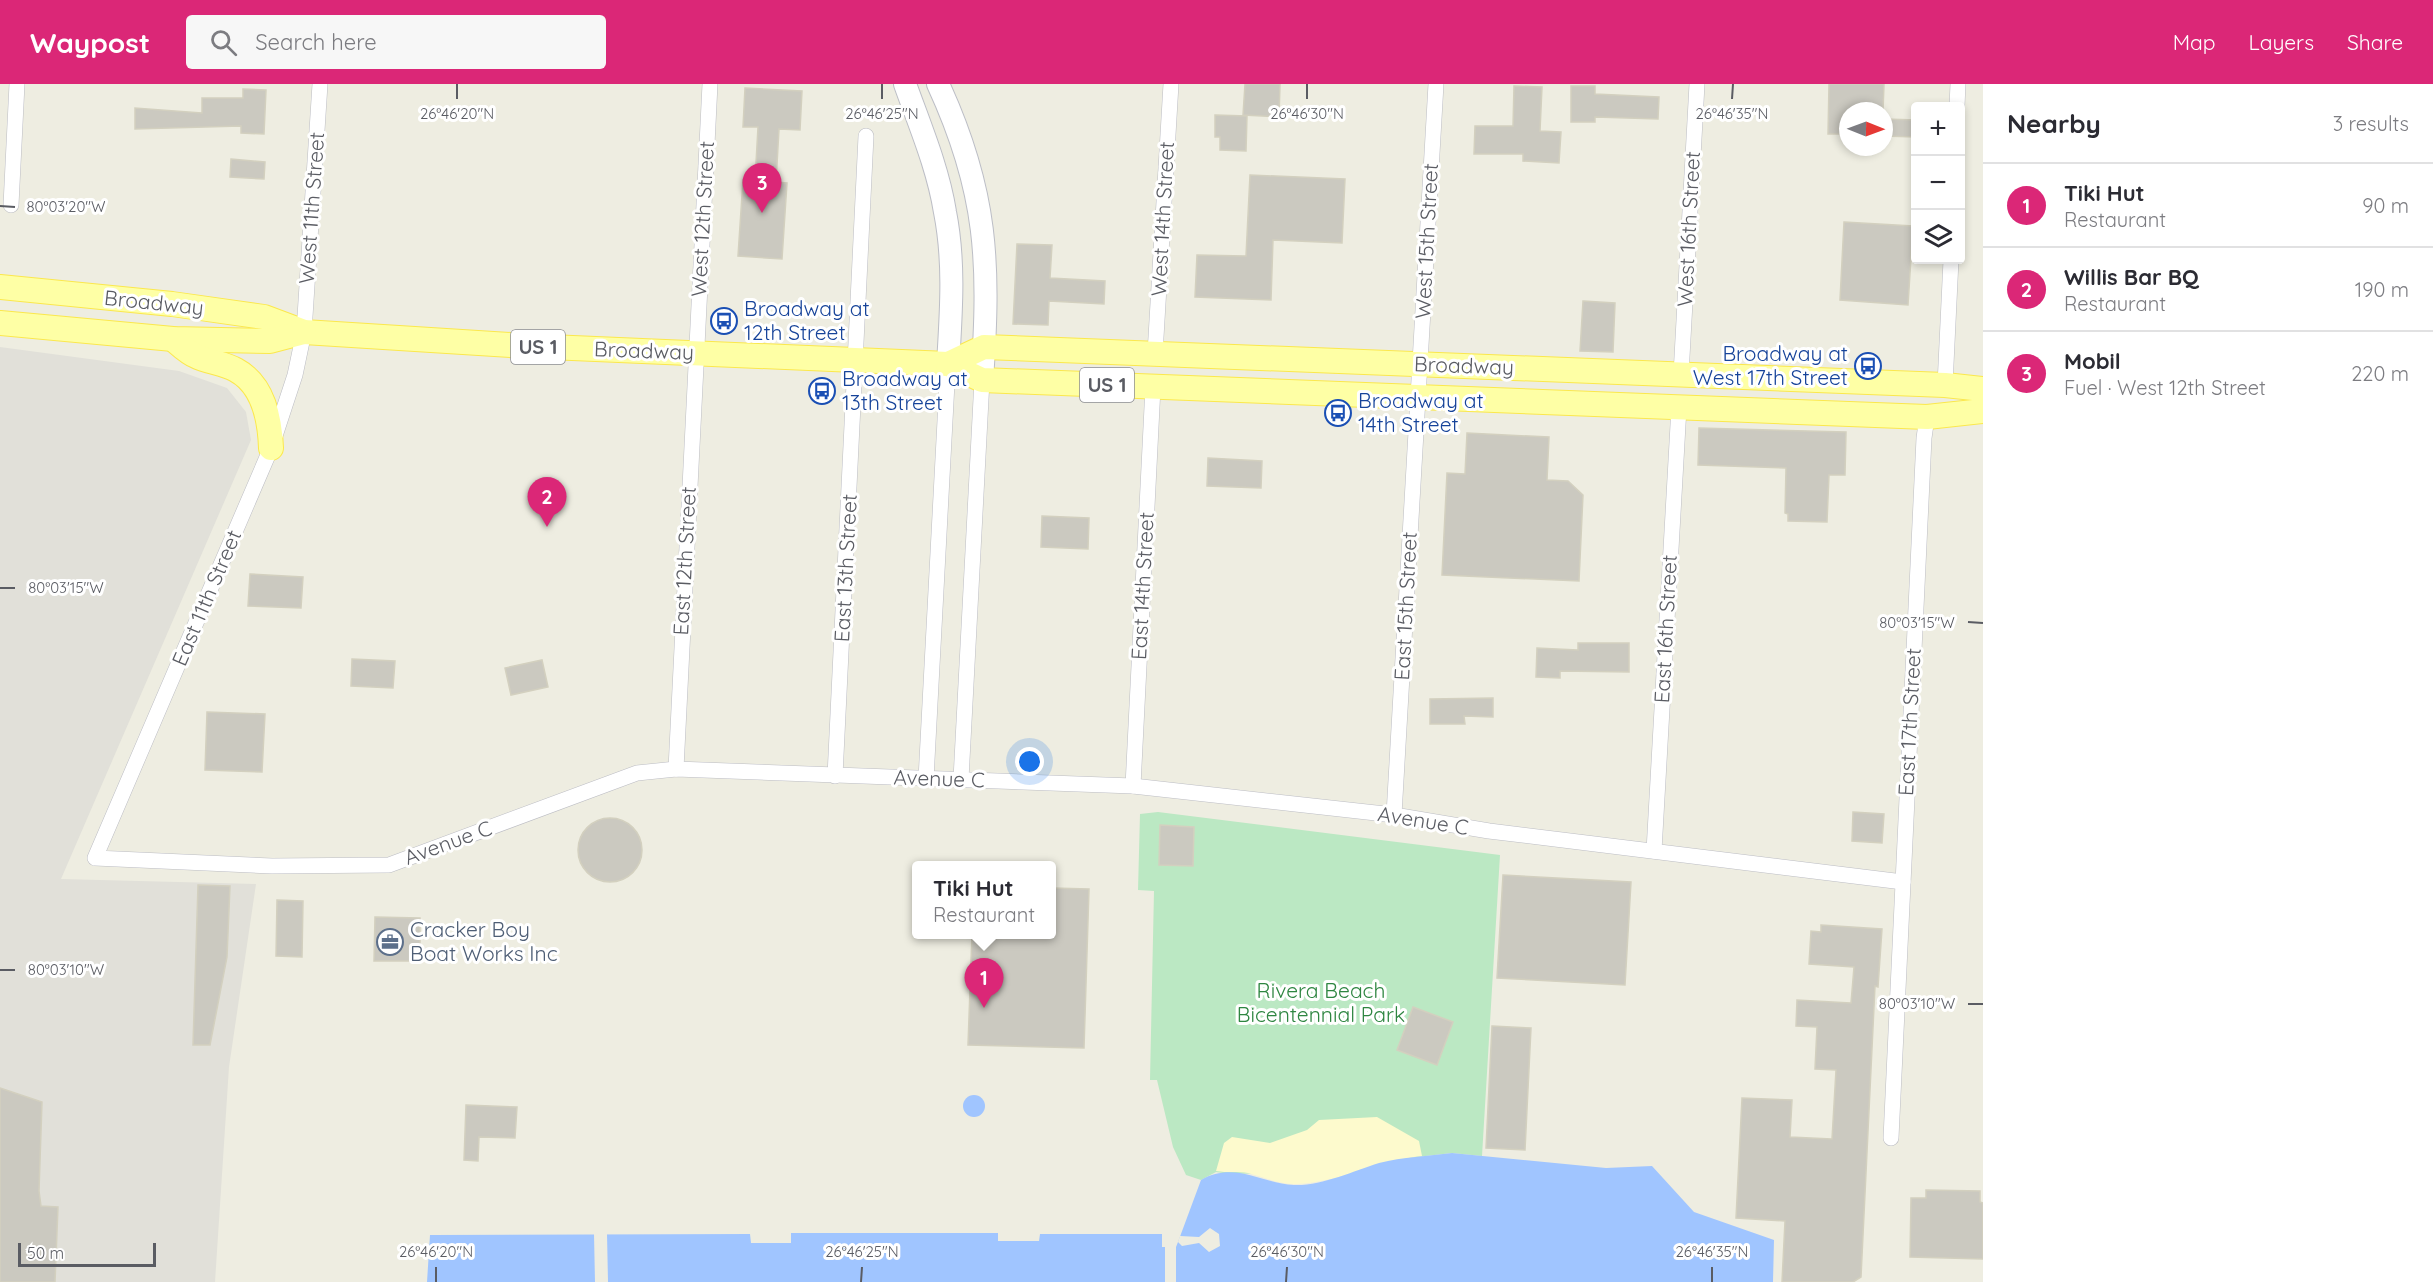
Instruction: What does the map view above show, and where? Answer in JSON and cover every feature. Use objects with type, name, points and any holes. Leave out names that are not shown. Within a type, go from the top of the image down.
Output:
[{"type":"main road","name":"Broadway","points":[[0,287],[172,304],[264,317],[304,332],[492,345],[948,364],[982,380],[1927,417],[1983,411]]},
{"type":"main road","name":"Broadway","points":[[0,323],[173,339],[270,340],[304,332]]},
{"type":"main road","points":[[173,339],[194,356],[236,369],[249,380],[265,405],[270,420],[271,448]]},
{"type":"main road","name":"Broadway","points":[[948,364],[984,347],[1945,385],[1983,389]]},
{"type":"street","points":[[11,205],[17,84]]},
{"type":"street","name":"West 11th Street","points":[[304,332],[320,84]]},
{"type":"street","name":"West 12th Street","points":[[695,353],[710,84]]},
{"type":"street","points":[[905,84],[938,179],[949,233],[952,295],[926,779]]},
{"type":"street","points":[[938,84],[963,144],[980,207],[987,272],[961,779]]},
{"type":"street","name":"West 14th Street","points":[[1155,354],[1171,84]]},
{"type":"street","name":"West 15th Street","points":[[1418,397],[1436,84]]},
{"type":"street","name":"West 16th Street","points":[[1681,375],[1697,84]]},
{"type":"street","points":[[1957,102],[1958,84]]},
{"type":"street","name":"East 13th Street","points":[[835,776],[866,136]]},
{"type":"street","points":[[1945,385],[1951,264]]},
{"type":"street","name":"East 11th Street","points":[[95,858],[271,448],[295,375],[304,332]]},
{"type":"street","name":"East 12th Street","points":[[675,769],[695,353]]},
{"type":"street","name":"East 14th Street","points":[[1134,786],[1153,387]]},
{"type":"street","name":"East 15th Street","points":[[1394,815],[1418,397]]},
{"type":"street","name":"East 16th Street","points":[[1654,851],[1679,407]]},
{"type":"street","name":"East 17th Street","points":[[1891,1138],[1924,438],[1927,417]]},
{"type":"street","name":"Avenue C","points":[[95,858],[272,866],[389,865],[637,773],[675,769],[1134,786],[1394,815],[1489,831],[1903,882]]},
{"type":"shaded area","points":[[0,347],[179,371],[227,388],[246,412],[251,440],[61,879],[256,884],[229,1067],[215,1282],[0,1282]]},
{"type":"green space","name":"Rivera Beach Bicentennial Park","points":[[1158,812],[1500,855],[1482,1156],[1452,1153],[1399,1159],[1358,1171],[1230,1174],[1216,1172],[1201,1180],[1186,1175],[1173,1147],[1157,1080],[1150,1080],[1154,891],[1138,890],[1140,814]]},
{"type":"sand","points":[[1377,1117],[1419,1141],[1422,1156],[1390,1162],[1329,1179],[1297,1184],[1278,1182],[1248,1173],[1216,1171],[1224,1143],[1232,1137],[1270,1143],[1307,1130],[1319,1120]]},
{"type":"water","points":[[974,1095],[982,1098],[985,1106],[982,1114],[974,1117],[966,1114],[963,1106],[966,1098]]},
{"type":"water","points":[[1452,1153],[1606,1168],[1652,1166],[1694,1212],[1774,1240],[1773,1282],[427,1282],[430,1235],[750,1234],[751,1243],[791,1243],[791,1233],[998,1233],[998,1241],[1039,1241],[1040,1234],[1162,1234],[1162,1247],[1176,1247],[1201,1180],[1213,1175],[1225,1172],[1236,1173],[1282,1183],[1305,1185],[1326,1181],[1388,1161]]},
{"type":"pier","points":[[1210,1228],[1219,1234],[1220,1246],[1209,1252],[1199,1243],[1182,1246],[1178,1242],[1180,1236],[1199,1237]]},
{"type":"pier","points":[[594,1234],[607,1234],[608,1282],[595,1282]]},
{"type":"pier","points":[[1165,1247],[1176,1247],[1176,1282],[1165,1282]]},
{"type":"building","points":[[1245,84],[1280,84],[1279,117],[1243,115]]},
{"type":"building","points":[[1829,84],[1884,84],[1883,102],[1839,102],[1839,134],[1828,134]]},
{"type":"building","points":[[1514,86],[1542,87],[1540,131],[1561,132],[1559,163],[1523,161],[1523,154],[1474,154],[1475,126],[1513,126]]},
{"type":"building","points":[[1571,86],[1595,86],[1595,94],[1659,97],[1658,119],[1595,117],[1595,122],[1571,122]]},
{"type":"building","points":[[745,88],[802,91],[800,130],[779,129],[776,182],[787,183],[782,259],[738,256],[743,180],[755,181],[758,127],[743,127]]},
{"type":"building","points":[[243,89],[266,90],[264,134],[241,133],[241,126],[135,129],[135,108],[202,113],[202,98],[243,98]]},
{"type":"building","points":[[1215,115],[1247,116],[1246,151],[1220,150],[1220,137],[1215,137]]},
{"type":"building","points":[[1893,119],[1911,120],[1911,137],[1893,136]]},
{"type":"building","points":[[231,159],[265,162],[264,179],[230,177]]},
{"type":"building","points":[[1250,175],[1345,179],[1342,243],[1273,240],[1271,300],[1195,297],[1197,255],[1246,256]]},
{"type":"building","points":[[1844,222],[1911,226],[1908,305],[1840,300]]},
{"type":"building","points":[[1017,244],[1052,245],[1050,278],[1105,281],[1104,304],[1049,301],[1048,325],[1013,324]]},
{"type":"building","points":[[1583,301],[1615,303],[1613,352],[1580,351]]},
{"type":"building","points":[[1699,428],[1846,432],[1845,475],[1829,475],[1827,522],[1788,521],[1788,514],[1785,513],[1786,468],[1698,465]]},
{"type":"building","points":[[1467,433],[1549,437],[1547,480],[1568,481],[1583,495],[1579,581],[1442,575],[1447,473],[1465,474]]},
{"type":"building","points":[[1208,458],[1262,461],[1261,488],[1207,486]]},
{"type":"building","points":[[1042,516],[1089,518],[1088,549],[1041,547]]},
{"type":"building","points":[[250,574],[303,577],[301,608],[248,606]]},
{"type":"building","points":[[1578,643],[1629,643],[1629,672],[1560,671],[1560,678],[1536,677],[1537,648],[1578,650]]},
{"type":"building","points":[[352,659],[395,661],[393,688],[351,686]]},
{"type":"building","points":[[542,660],[548,687],[511,695],[505,668]]},
{"type":"building","points":[[1493,698],[1493,717],[1464,716],[1465,724],[1430,724],[1430,699]]},
{"type":"building","points":[[207,712],[265,714],[262,772],[205,770]]},
{"type":"building","points":[[1853,812],[1884,814],[1882,843],[1852,841]]},
{"type":"building","points":[[610,818],[622,820],[633,827],[640,838],[642,850],[640,862],[633,873],[622,880],[610,882],[598,880],[587,873],[580,862],[578,850],[580,838],[587,827],[598,820]]},
{"type":"building","points":[[1160,825],[1194,827],[1193,866],[1159,865]]},
{"type":"building","points":[[1503,875],[1631,882],[1625,985],[1497,978]]},
{"type":"building","points":[[198,885],[230,886],[227,957],[210,1045],[193,1045]]},
{"type":"building","points":[[1056,888],[1089,889],[1084,1048],[968,1045],[972,939],[1056,939]]},
{"type":"building","points":[[277,900],[303,901],[302,957],[276,956]]},
{"type":"building","points":[[375,917],[420,918],[420,961],[374,961]]},
{"type":"building","points":[[1821,925],[1882,929],[1878,987],[1875,986],[1861,1277],[1853,1282],[1782,1282],[1785,1221],[1736,1218],[1742,1098],[1792,1100],[1790,1137],[1832,1139],[1836,1070],[1815,1069],[1817,1027],[1796,1026],[1797,1000],[1851,1003],[1854,967],[1809,964],[1811,931],[1821,932]]},
{"type":"building","points":[[1413,1007],[1453,1022],[1437,1065],[1397,1050]]},
{"type":"building","points":[[1492,1026],[1531,1028],[1525,1150],[1486,1148]]},
{"type":"building","points":[[0,1088],[42,1102],[39,1191],[41,1206],[58,1207],[55,1282],[0,1282]]},
{"type":"building","points":[[466,1105],[517,1107],[515,1138],[479,1137],[478,1161],[464,1160]]},
{"type":"building","points":[[1926,1190],[1980,1191],[1980,1202],[1983,1203],[1983,1259],[1910,1257],[1911,1198],[1926,1198]]},
{"type":"place","name":"Mobil","points":[[762,213]]},
{"type":"place","name":"Broadway at 12th Street","points":[[724,321]]},
{"type":"place","name":"Broadway at West 17th Street","points":[[1868,366]]},
{"type":"place","name":"Broadway at 13th Street","points":[[822,391]]},
{"type":"place","name":"Broadway at 14th Street","points":[[1338,413]]},
{"type":"place","name":"Willis Bar BQ","points":[[547,527]]},
{"type":"place","name":"Cracker Boy Boat Works Inc","points":[[390,942]]},
{"type":"place","name":"Tiki Hut","points":[[984,1008]]}]
